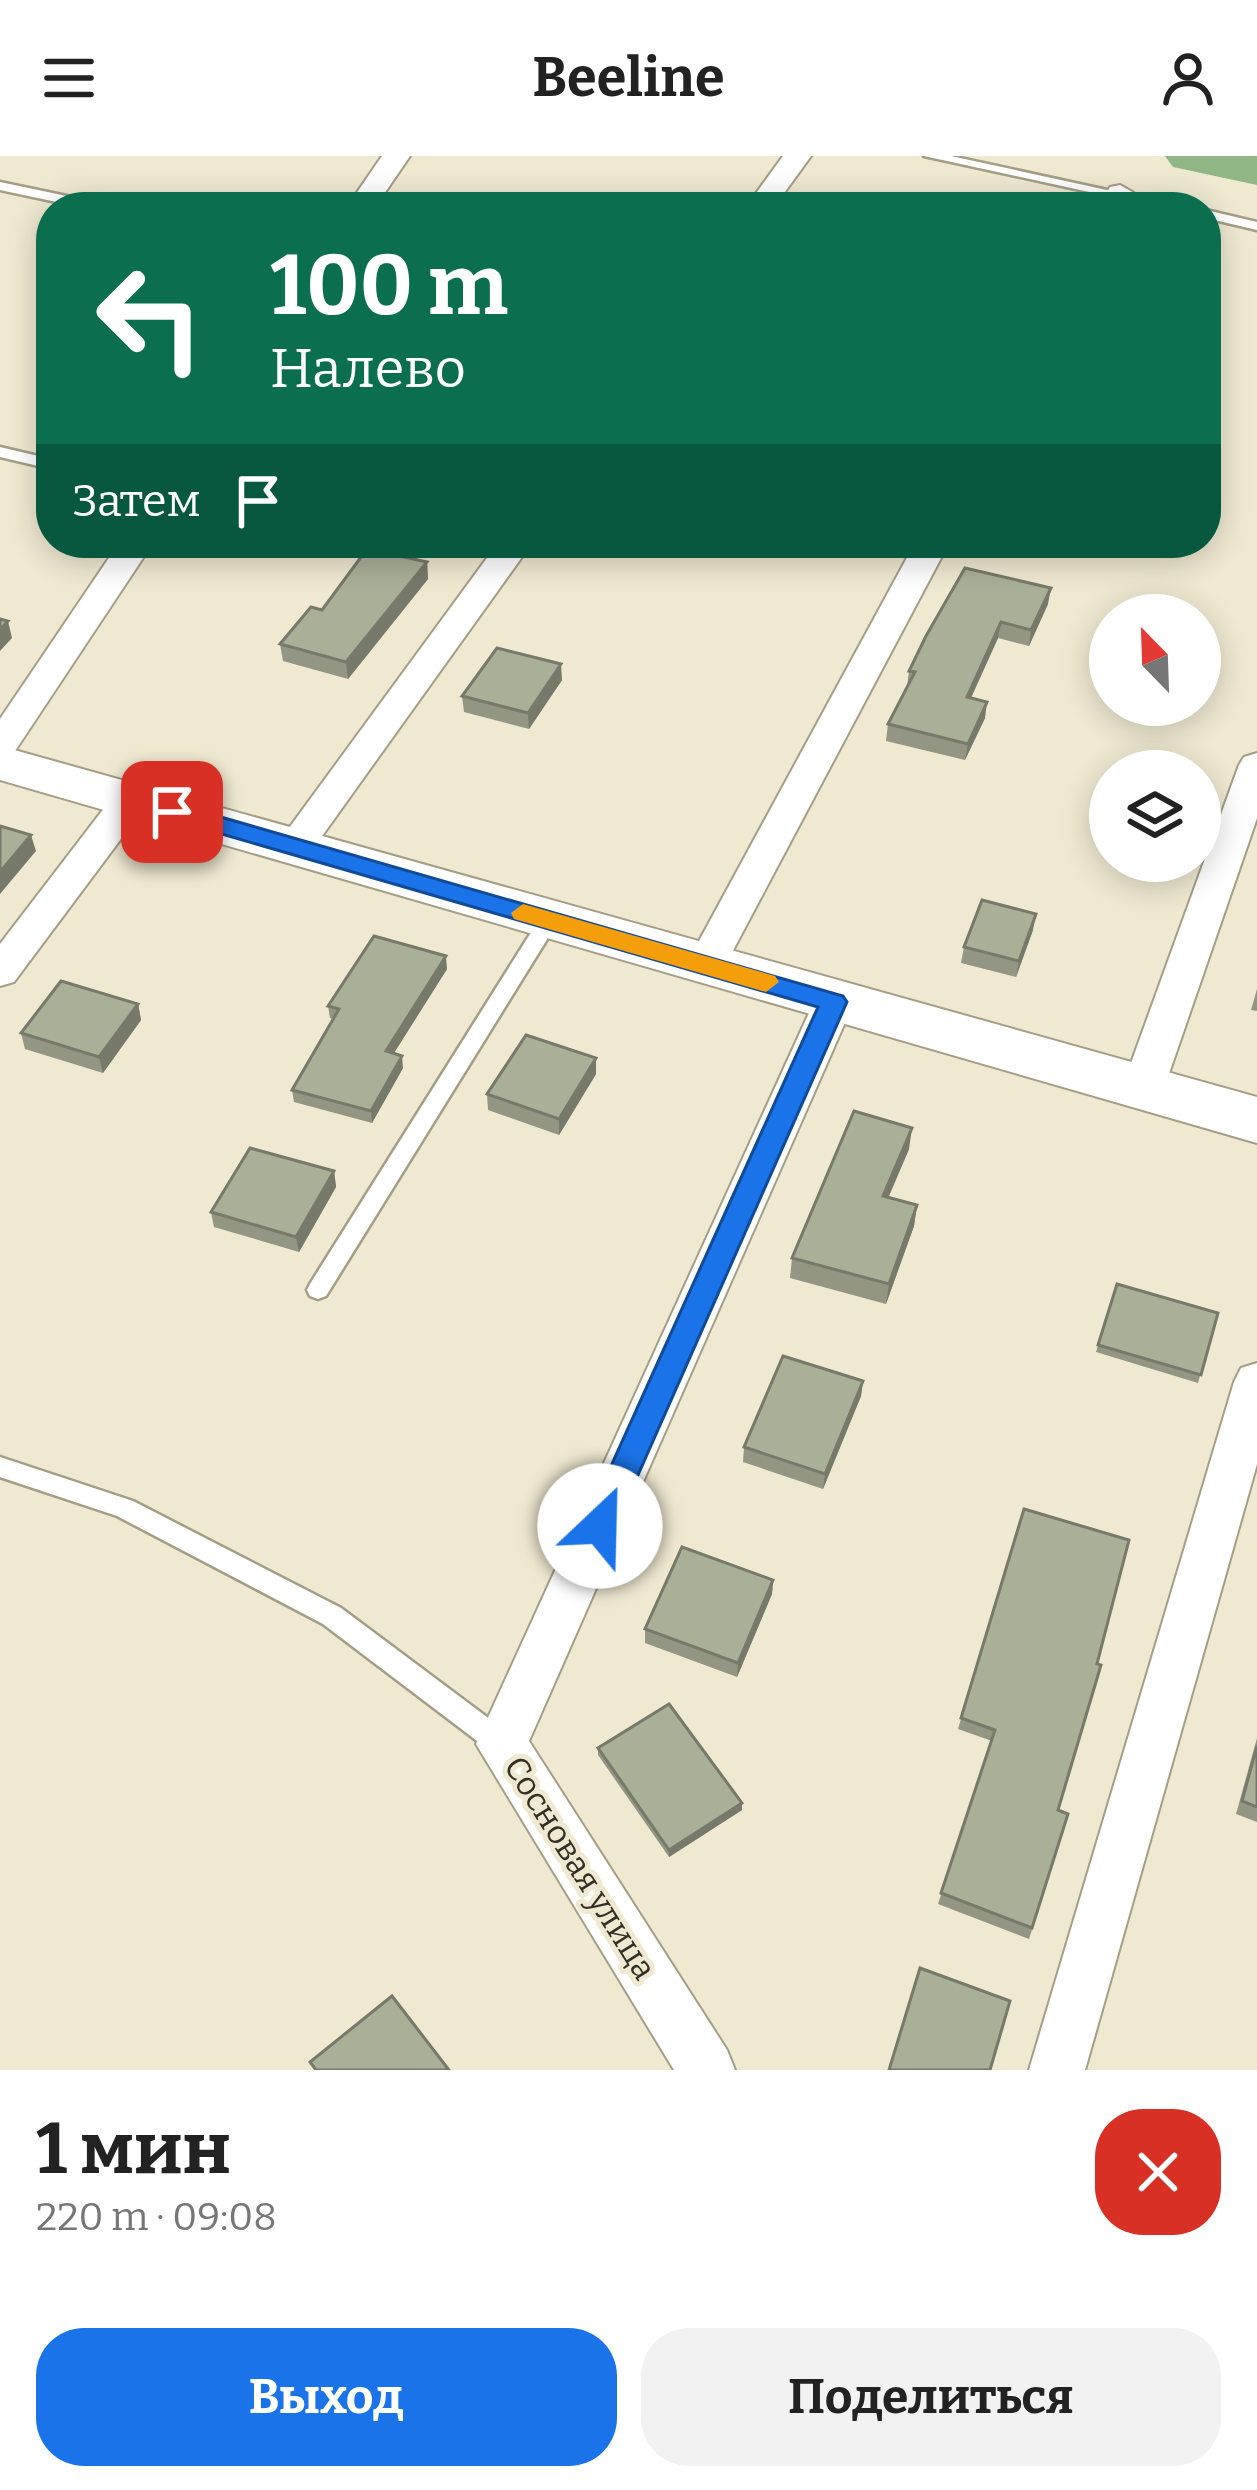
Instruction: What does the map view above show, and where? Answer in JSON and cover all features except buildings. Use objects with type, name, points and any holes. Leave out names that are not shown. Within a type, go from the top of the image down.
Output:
[{"type":"main road","points":[[0,763],[1257,1120]]},
{"type":"street","points":[[371,192],[396,156]]},
{"type":"street","points":[[771,192],[797,156]]},
{"type":"street","points":[[0,746],[126,558]]},
{"type":"street","points":[[294,848],[504,558]]},
{"type":"street","points":[[706,964],[924,558]]},
{"type":"street","points":[[1143,1088],[1257,765]]},
{"type":"street","points":[[0,972],[131,800]]},
{"type":"street","name":"Сосновая улица","points":[[707,2070],[502,1744],[834,1002]]},
{"type":"street","points":[[1057,2070],[1257,1382]]},
{"type":"lane","points":[[931,156],[1082,192]]},
{"type":"lane","points":[[0,186],[36,194]]},
{"type":"lane","points":[[1221,218],[1257,226]]},
{"type":"lane","points":[[0,452],[36,460]]},
{"type":"lane","points":[[318,1290],[550,920]]},
{"type":"lane","points":[[0,1467],[124,1508],[332,1616],[502,1744]]},
{"type":"waterway","points":[[1191,156],[1257,169]]},
{"type":"slow traffic","points":[[523,913],[766,982]]},
{"type":"route","points":[[172,812],[834,1002],[600,1526]]}]
